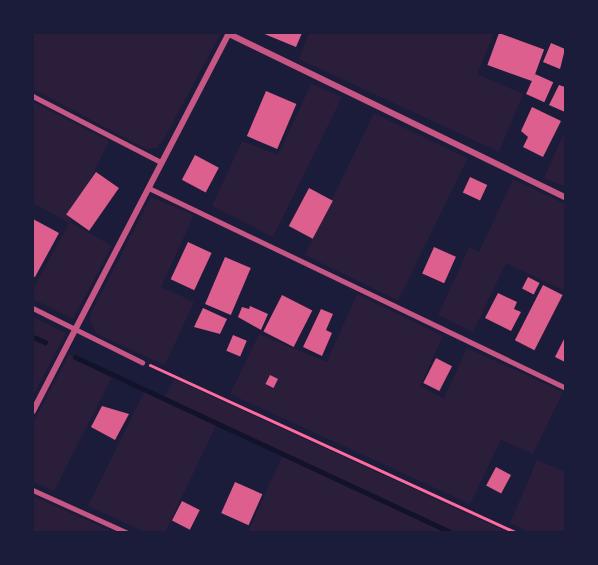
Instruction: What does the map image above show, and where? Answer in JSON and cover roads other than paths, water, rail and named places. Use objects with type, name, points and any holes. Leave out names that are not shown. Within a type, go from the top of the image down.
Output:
[{"type":"street","points":[[33,411],[229,34],[565,197]]},
{"type":"lane","points":[[33,96],[161,162]]},
{"type":"lane","points":[[149,188],[565,387]]},
{"type":"lane","points":[[33,308],[142,362]]},
{"type":"lane","points":[[33,490],[126,532]]},
{"type":"waterway","points":[[33,337],[45,342]]},
{"type":"waterway","points":[[75,357],[450,532]]}]
